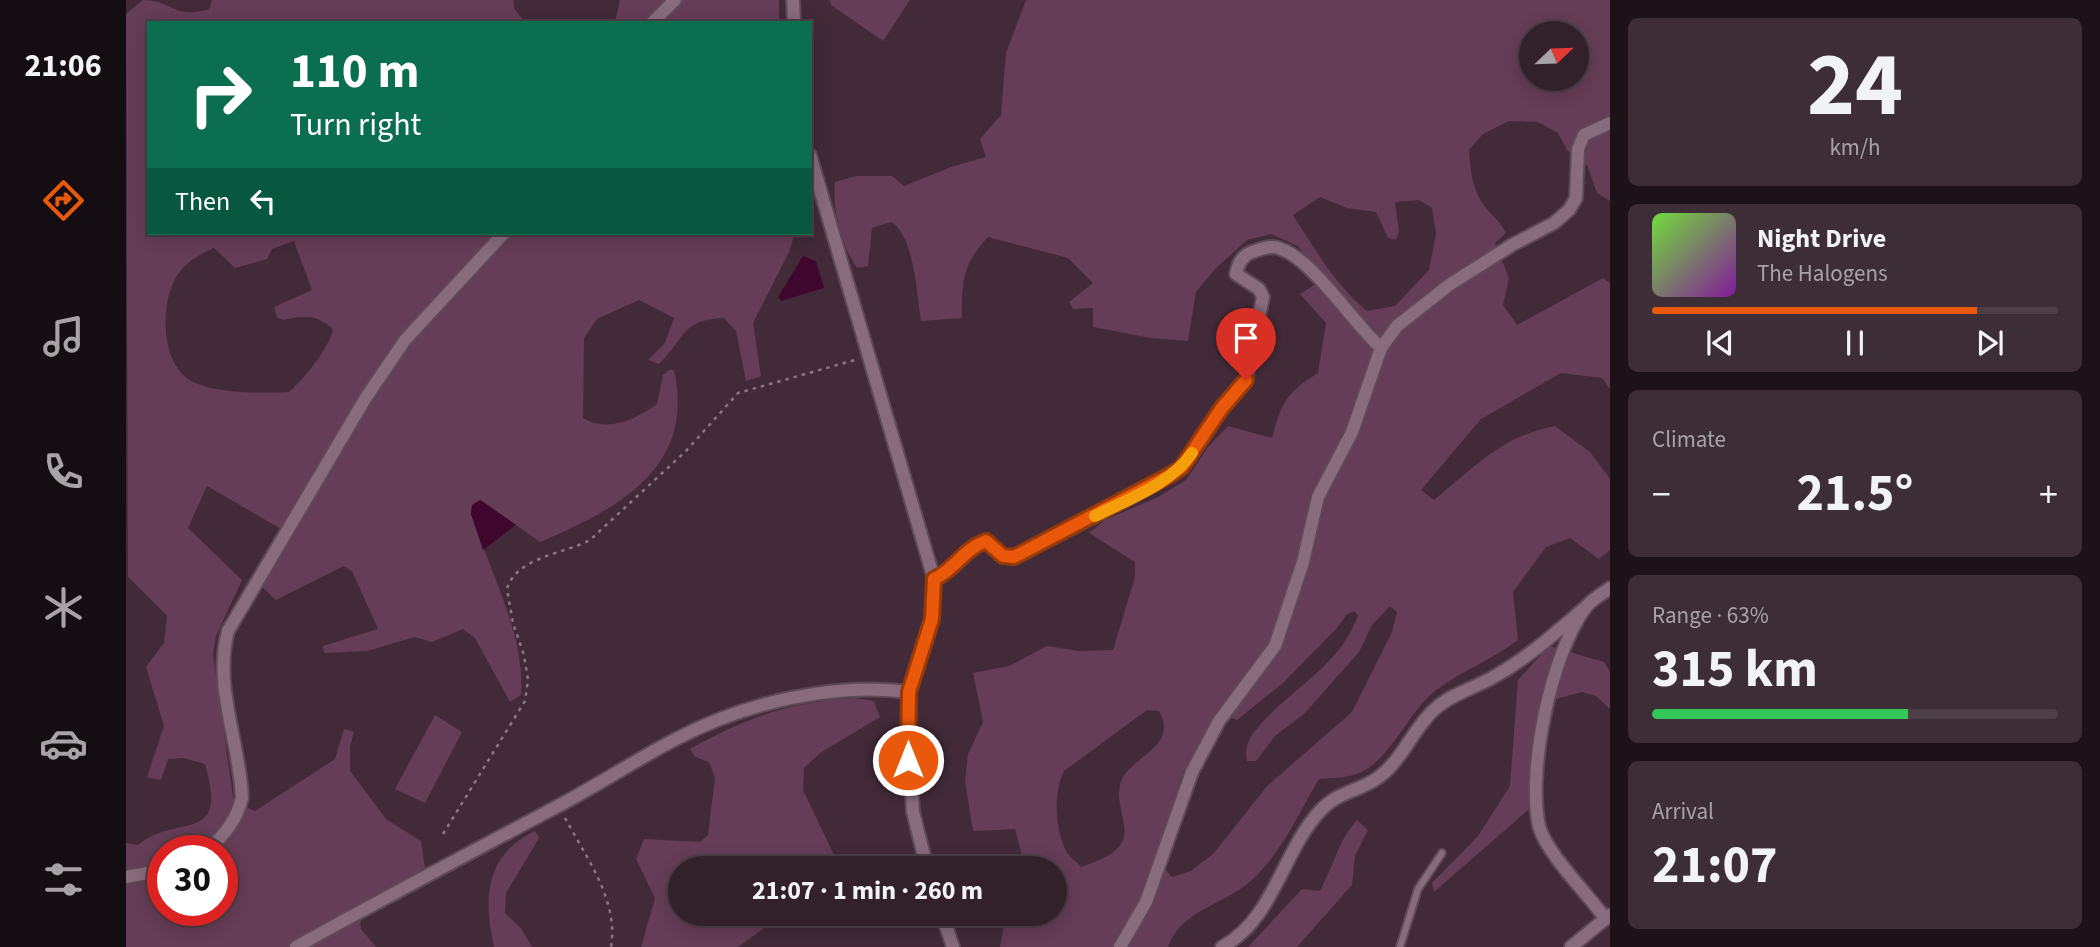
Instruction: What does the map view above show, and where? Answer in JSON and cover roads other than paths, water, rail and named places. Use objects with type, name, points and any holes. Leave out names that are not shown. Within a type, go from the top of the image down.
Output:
[{"type":"street","points":[[654,21],[675,0]]},
{"type":"street","points":[[793,0],[794,21]]},
{"type":"street","points":[[1120,947],[1146,902],[1192,772],[1219,721],[1275,646],[1303,562],[1318,497],[1352,432],[1381,348],[1397,326],[1449,285],[1512,245],[1554,223],[1569,210],[1576,198],[1578,149],[1584,135],[1610,123]]},
{"type":"street","points":[[812,162],[934,579],[932,619],[909,692],[908,760],[923,856]]},
{"type":"street","points":[[223,835],[239,811],[242,798],[222,674],[222,653],[228,631],[358,411],[405,340],[501,235]]},
{"type":"street","points":[[934,579],[943,575],[967,549],[986,541],[1003,556],[1014,557],[1140,493],[1182,467],[1221,409],[1246,380],[1263,297],[1259,289],[1236,274],[1237,264],[1248,253],[1268,247],[1283,249],[1313,273],[1360,330],[1381,348]]},
{"type":"street","points":[[1222,947],[1248,928],[1320,811],[1336,797],[1376,780],[1398,762],[1422,723],[1437,706],[1497,675],[1610,588]]},
{"type":"street","points":[[1570,947],[1608,916],[1552,850],[1539,827],[1537,761],[1558,662],[1586,607]]},
{"type":"street","points":[[296,947],[559,806],[679,737],[723,719],[774,703],[835,692],[886,689],[909,692]]},
{"type":"street","points":[[126,877],[147,873]]},
{"type":"street","points":[[946,926],[953,947]]},
{"type":"lane","points":[[1400,947],[1418,889],[1442,853]]}]
